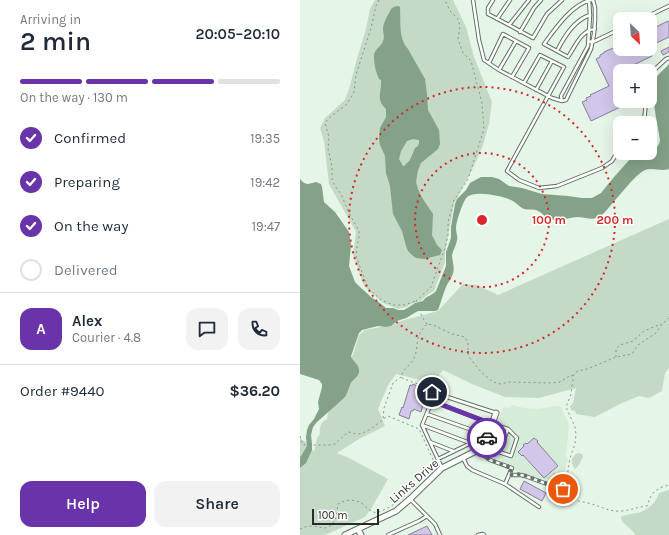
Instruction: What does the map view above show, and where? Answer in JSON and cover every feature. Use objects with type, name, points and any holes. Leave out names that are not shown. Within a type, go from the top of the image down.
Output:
[{"type":"street","points":[[478,451],[483,447],[496,413]]},
{"type":"street","name":"Links Drive","points":[[345,535],[396,511],[442,468],[478,451]]},
{"type":"street","points":[[358,529],[361,535]]},
{"type":"lane","points":[[473,0],[479,40],[484,60],[536,90],[562,101],[566,100],[591,49],[595,29],[595,8],[590,0]]},
{"type":"lane","points":[[493,0],[488,8],[488,14],[533,38],[547,14],[562,0]]},
{"type":"lane","points":[[497,19],[510,0]]},
{"type":"lane","points":[[509,26],[529,0]]},
{"type":"lane","points":[[520,32],[534,8],[541,0]]},
{"type":"lane","points":[[562,101],[561,96],[588,46],[590,0]]},
{"type":"lane","points":[[590,0],[584,2],[567,15],[544,44],[568,57],[584,33],[595,29]]},
{"type":"lane","points":[[657,12],[669,6]]},
{"type":"lane","points":[[558,51],[560,44],[573,26],[578,21],[590,15]]},
{"type":"lane","points":[[588,41],[592,42],[613,32]]},
{"type":"lane","points":[[489,63],[503,34],[529,48],[512,77]]},
{"type":"lane","points":[[499,70],[516,41]]},
{"type":"lane","points":[[524,83],[540,54],[564,67],[508,171],[519,180],[539,188],[557,186],[602,168],[613,159]]},
{"type":"lane","points":[[657,67],[669,58]]},
{"type":"lane","points":[[536,90],[552,61]]},
{"type":"lane","points":[[442,468],[422,425],[432,401],[432,392],[496,413]]},
{"type":"lane","points":[[432,401],[508,429],[517,438],[511,456],[499,452],[508,429]]},
{"type":"lane","points":[[426,414],[488,435]]},
{"type":"lane","points":[[422,425],[471,443]]},
{"type":"lane","points":[[438,459],[471,443],[475,431]]},
{"type":"lane","points":[[430,442],[454,451]]},
{"type":"lane","points":[[478,451],[490,460],[512,468],[505,484]]},
{"type":"lane","points":[[463,458],[467,466],[472,470],[505,484],[539,507]]},
{"type":"lane","points":[[509,475],[521,474],[558,488],[563,487],[561,494]]},
{"type":"lane","points":[[558,488],[561,494]]},
{"type":"lane","points":[[410,499],[435,524],[440,535]]},
{"type":"lane","points":[[388,535],[427,516]]},
{"type":"lane","points":[[478,535],[484,535]]},
{"type":"path","points":[[379,0],[356,75],[354,92],[347,104],[329,118],[325,124],[329,137],[328,148],[332,166],[332,179],[359,231],[360,237],[356,256],[368,288],[381,300],[393,305],[404,305],[416,301],[431,287],[445,248],[448,235],[448,222],[454,200],[468,179],[484,129],[482,103],[471,61],[463,53],[458,39],[460,26],[458,19],[450,11],[444,0]]},
{"type":"path","points":[[416,301],[427,324],[433,325],[452,334],[465,337],[468,343],[469,356],[481,372],[493,382],[500,384],[528,382],[544,384],[558,382],[571,375],[573,377]]},
{"type":"path","points":[[616,357],[616,349],[620,345],[632,341],[644,331],[658,326],[669,318]]},
{"type":"path","points":[[563,487],[576,438],[575,427],[566,407],[571,394],[573,377],[575,373],[578,371],[587,370],[616,357],[632,354],[638,345],[656,333],[665,321]]},
{"type":"path","points":[[383,419],[384,408],[393,384],[402,377],[403,372],[413,360],[419,336],[427,324]]},
{"type":"path","points":[[402,377],[428,388],[432,392]]},
{"type":"path","points":[[300,436],[303,445],[331,445],[335,444],[348,432],[360,434],[388,416],[419,429],[435,464],[403,497],[382,511],[376,513],[372,512],[359,501],[343,501],[338,504],[335,519],[328,527],[322,528],[310,526],[300,529]]},
{"type":"path","points":[[561,494],[563,498],[591,504],[609,511],[622,511],[647,506],[651,495],[661,487],[669,485]]},
{"type":"shaded area","points":[[375,0],[453,0],[466,27],[474,57],[492,102],[489,124],[483,145],[475,164],[454,204],[445,252],[445,262],[434,291],[421,301],[398,309],[383,303],[364,286],[353,255],[356,232],[329,184],[324,141],[320,128],[325,118],[345,100],[366,29],[370,9]]},
{"type":"shaded area","points":[[398,6],[400,7],[401,35],[405,45],[425,79],[428,110],[439,130],[440,144],[438,149],[421,163],[416,182],[421,196],[433,214],[432,235],[437,245],[442,250],[440,255],[424,259],[416,258],[408,251],[402,231],[393,214],[390,186],[386,173],[385,156],[379,139],[380,128],[386,117],[386,109],[380,98],[381,80],[379,79],[376,71],[374,55],[384,39],[383,28],[386,18],[392,8]],"holes":[[[413,139],[419,140],[418,146],[415,148],[410,160],[403,166],[399,159],[401,151],[407,141]]]},
{"type":"shaded area","points":[[669,64],[669,169],[648,169],[641,172],[604,213],[597,218],[589,219],[578,217],[555,220],[536,210],[524,209],[507,198],[489,194],[476,194],[467,197],[456,225],[457,239],[452,255],[454,268],[452,277],[446,287],[438,310],[418,311],[397,321],[391,326],[378,326],[362,330],[359,333],[351,356],[359,368],[359,372],[351,383],[344,398],[313,427],[311,435],[312,450],[306,463],[300,468],[300,458],[307,446],[307,430],[319,409],[318,402],[322,384],[319,380],[300,374],[300,179],[306,184],[316,182],[321,184],[324,202],[335,212],[349,232],[351,245],[349,266],[355,282],[371,297],[386,308],[404,310],[415,303],[423,301],[436,291],[446,266],[446,252],[451,238],[451,227],[455,204],[457,199],[466,190],[470,183],[481,177],[492,177],[499,179],[509,186],[542,194],[592,198],[601,193],[629,160],[657,160],[657,147],[660,140],[655,108],[657,108],[657,76]]},
{"type":"shaded area","points":[[669,219],[669,368],[665,373],[662,391],[648,398],[639,396],[595,417],[576,414],[575,411],[571,410],[570,406],[573,403],[576,388],[539,398],[505,397],[472,384],[443,370],[433,383],[396,374],[388,385],[378,409],[385,426],[359,439],[337,453],[388,479],[371,509],[365,517],[325,535],[300,535],[300,438],[308,444],[314,452],[317,438],[320,434],[321,425],[327,419],[328,413],[354,352],[359,335],[365,330],[387,327],[401,321],[438,311],[463,284],[477,285],[498,295]]},
{"type":"shaded area","points":[[512,405],[538,409],[558,406],[561,407],[569,425],[565,456],[568,458],[562,486],[515,470],[516,467],[486,454],[503,407],[510,408]]},
{"type":"shaded area","points":[[578,453],[582,454],[583,456],[575,469],[572,464],[572,460]]},
{"type":"shaded area","points":[[554,472],[560,478],[554,484],[549,478]]},
{"type":"shaded area","points":[[669,490],[669,535],[635,535],[634,532],[621,520],[621,517],[645,510],[651,506],[659,493]]},
{"type":"building","points":[[668,21],[669,23],[669,37],[657,43],[657,26]]},
{"type":"building","points":[[669,47],[669,52],[663,55],[661,51]]},
{"type":"building","points":[[613,48],[613,56],[652,56],[636,64],[613,64],[613,108],[618,108],[591,121],[582,102],[587,100],[586,98],[591,96],[590,95],[609,86],[596,59],[604,52]]},
{"type":"building","points":[[413,384],[419,387],[419,389],[426,391],[421,405],[423,405],[421,412],[414,409],[411,411],[409,419],[399,415],[402,407],[403,408],[410,385],[412,386]]},
{"type":"building","points":[[534,438],[558,466],[544,478],[523,455],[522,456],[518,452],[524,446],[523,445],[526,443],[527,444]]},
{"type":"building","points":[[524,481],[546,493],[542,501],[520,489]]},
{"type":"building","points":[[427,526],[432,535],[408,535]]},
{"type":"way so far","points":[[487,438],[483,447],[478,451],[490,460],[512,468],[509,475],[521,474],[558,488],[563,487],[563,489]]},
{"type":"route","points":[[432,392],[432,401],[492,424],[487,438]]}]
